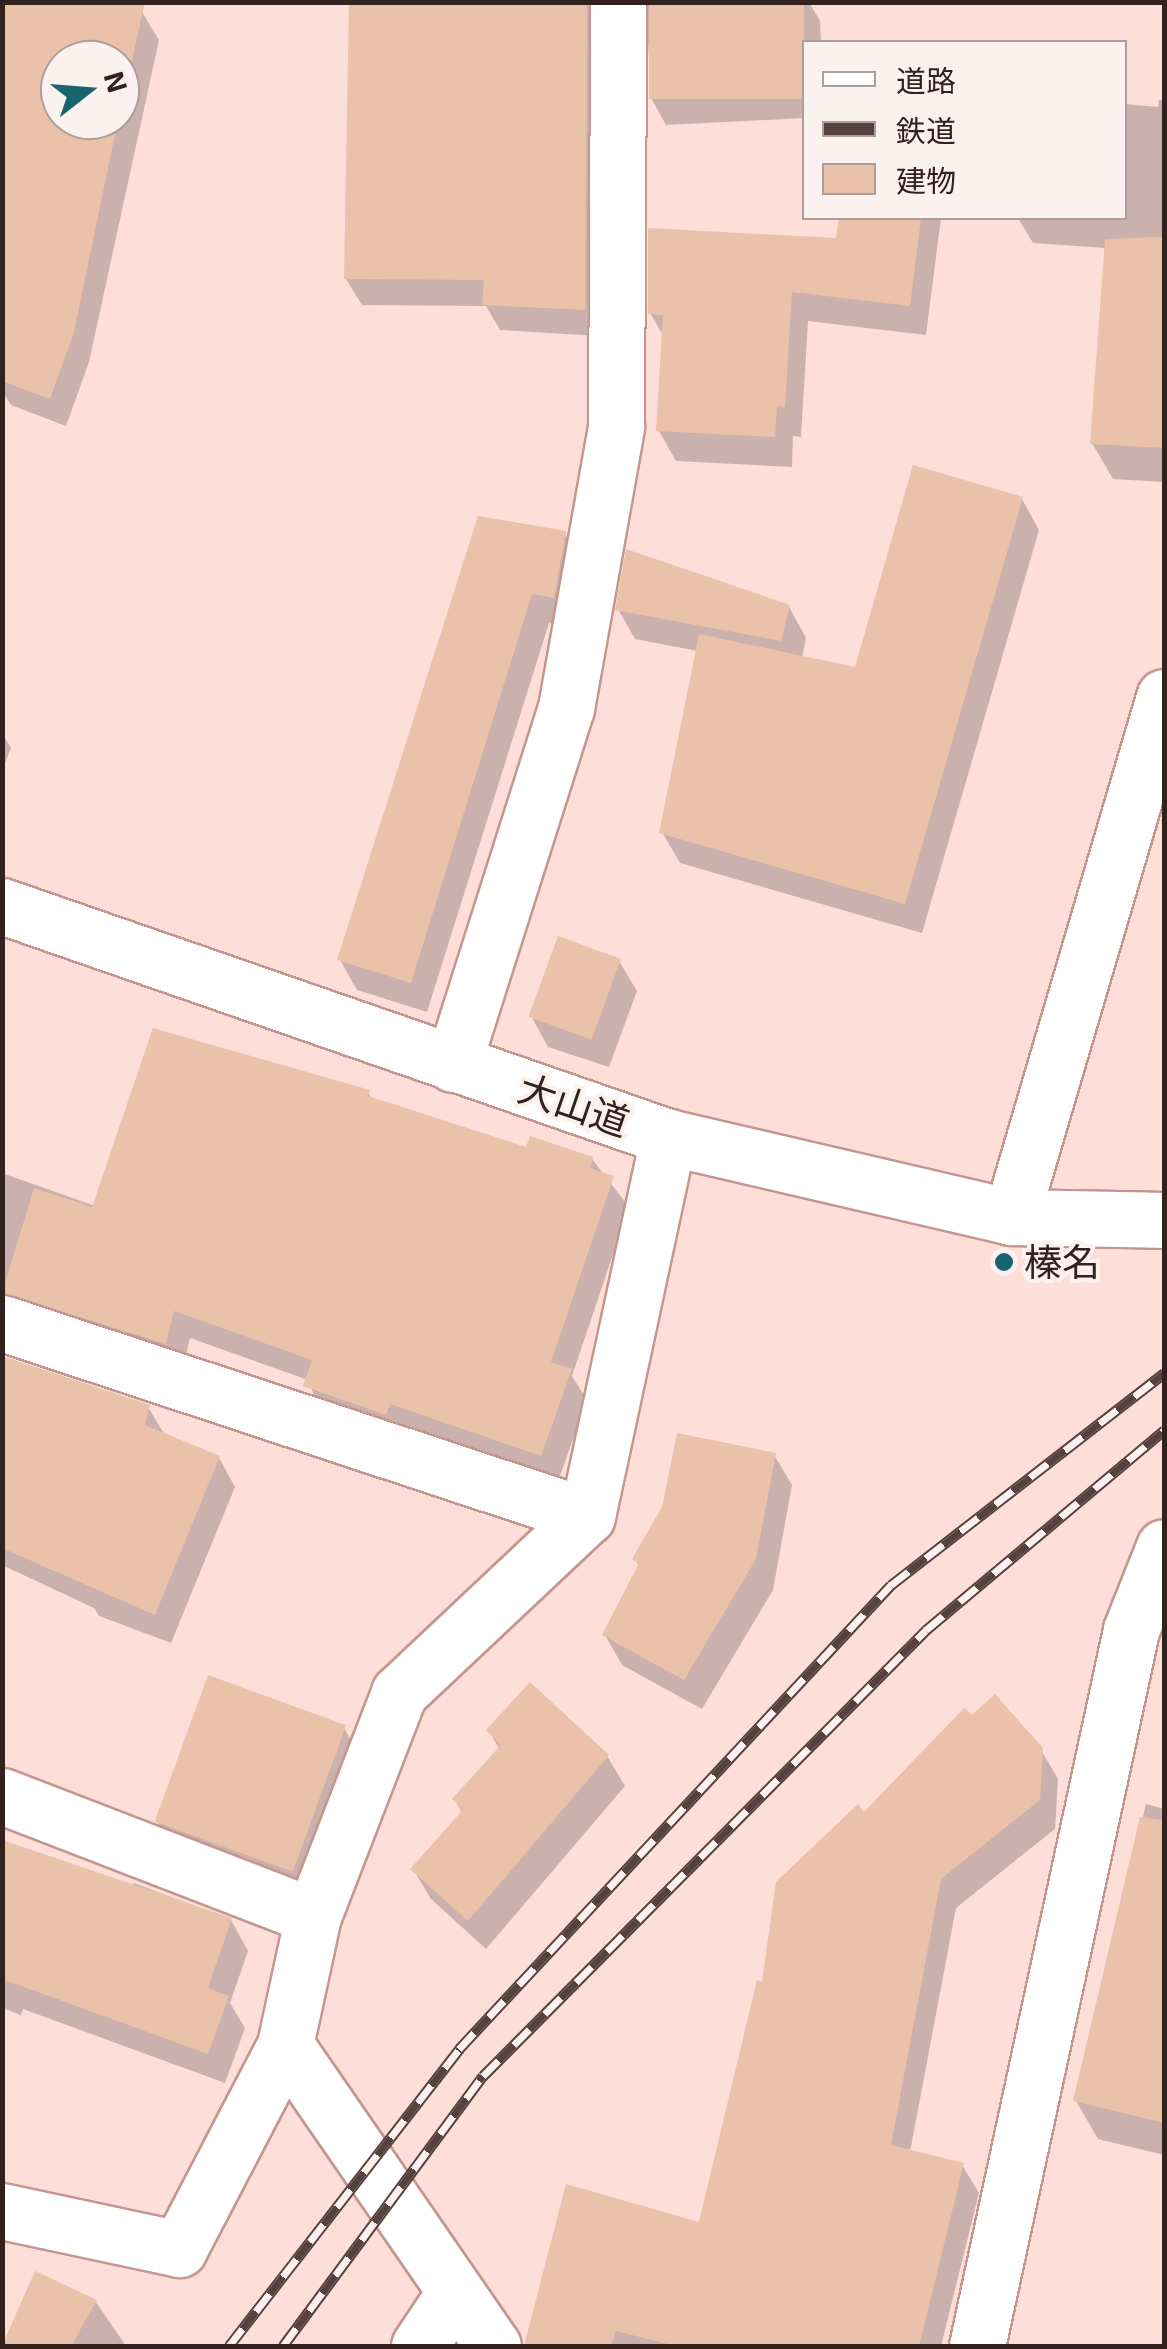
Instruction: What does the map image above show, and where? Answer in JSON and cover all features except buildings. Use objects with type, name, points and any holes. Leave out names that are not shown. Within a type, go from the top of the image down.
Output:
[{"type":"street","points":[[453,1064],[566,708],[616,426],[618,2]]},
{"type":"street","points":[[1011,1218],[1164,697]]},
{"type":"street","name":"大山道","points":[[2,906],[668,1137],[1011,1218],[1164,1220]]},
{"type":"street","points":[[2,2211],[179,2249],[285,2045],[312,1916],[400,1693],[587,1516],[668,1137]]},
{"type":"street","points":[[2,1323],[587,1516]]},
{"type":"street","points":[[978,2346],[1131,1630],[1164,1547]]},
{"type":"street","points":[[2,1796],[312,1916]]},
{"type":"street","points":[[285,2045],[452,2295],[493,2346]]},
{"type":"street","points":[[419,2346],[452,2295]]},
{"type":"railway","points":[[229,2346],[459,2049],[891,1585],[1164,1373]]},
{"type":"railway","points":[[283,2346],[483,2076],[926,1630],[1164,1430]]},
{"type":"place","name":"榛名","points":[[1004,1262]]}]
